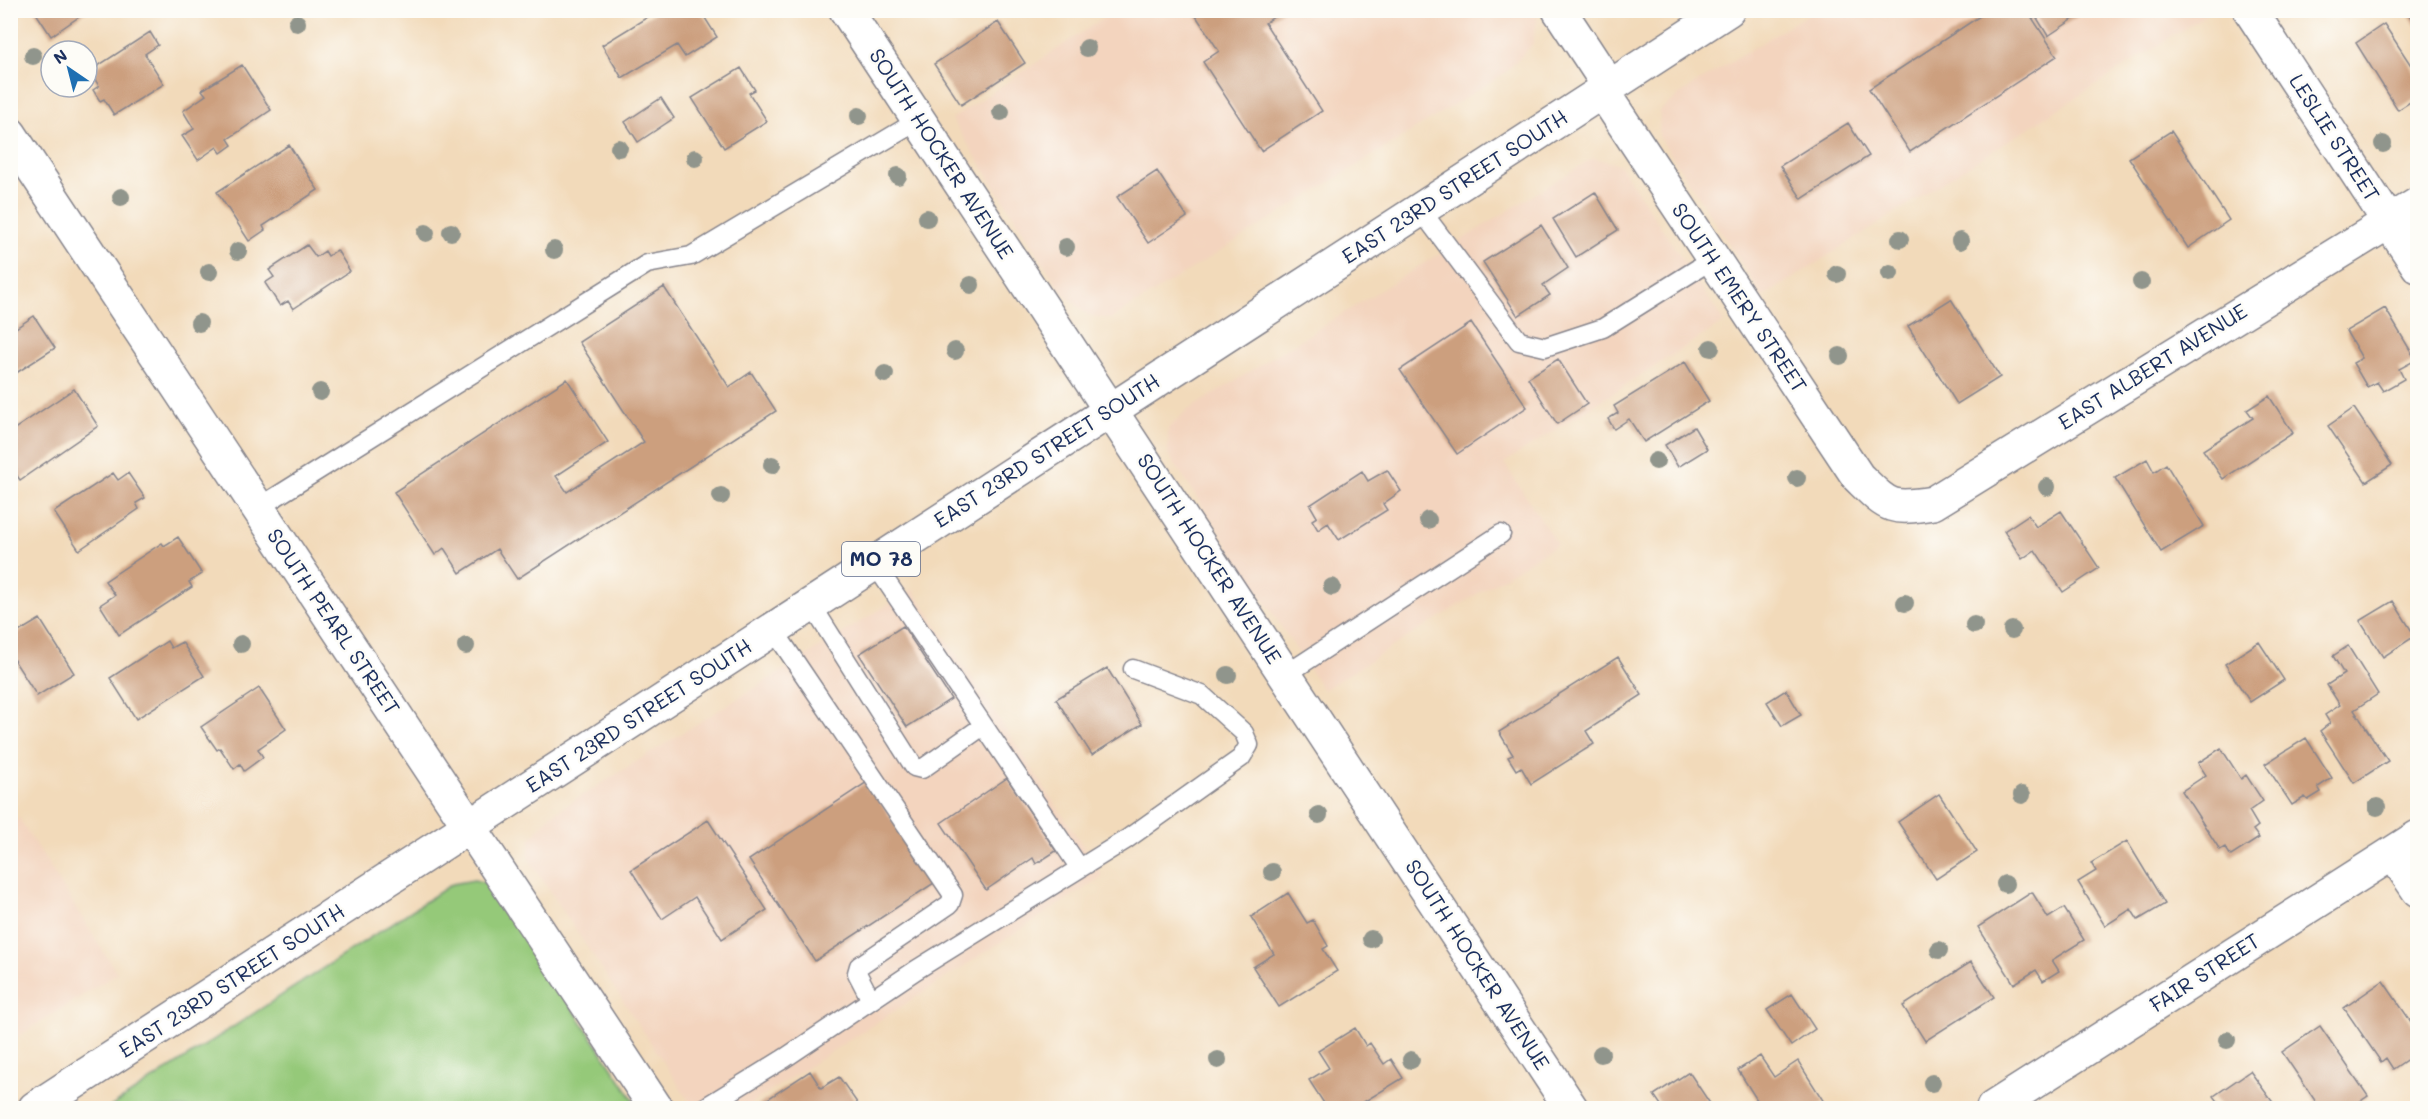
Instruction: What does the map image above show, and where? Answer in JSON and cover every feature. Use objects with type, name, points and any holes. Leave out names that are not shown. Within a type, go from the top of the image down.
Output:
[{"type":"street","name":"SOUTH HOCKER AVENUE","points":[[846,10],[1571,1108]]},
{"type":"street","name":"SOUTH EMERY STREET","points":[[1559,10],[1605,89],[1713,260],[1858,477],[1881,500]]},
{"type":"street","name":"EAST 23RD STREET SOUTH","points":[[35,1108],[1728,10]]},
{"type":"street","name":"LESLIE STREET","points":[[2250,10],[2418,266]]},
{"type":"street","name":"SOUTH PEARL STREET","points":[[10,134],[656,1108]]},
{"type":"street","name":"EAST ALBERT AVENUE","points":[[1881,500],[1901,508],[1933,503],[2418,204]]},
{"type":"street","points":[[2405,845],[2418,890]]},
{"type":"street","name":"FAIR STREET","points":[[1993,1108],[2405,845]]},
{"type":"lane","points":[[258,508],[647,264],[692,256],[919,120]]},
{"type":"lane","points":[[1420,209],[1519,341],[1545,347],[1603,328],[1713,260]]},
{"type":"lane","points":[[1285,675],[1501,534]]},
{"type":"lane","points":[[874,563],[1079,867]]},
{"type":"lane","points":[[811,604],[914,767],[922,769],[983,726]]},
{"type":"lane","points":[[773,629],[952,895],[950,904],[859,966],[857,974],[872,1000]]},
{"type":"lane","points":[[704,1108],[1079,867],[1127,839],[1241,758],[1249,745],[1244,733],[1202,695],[1133,669]]},
{"type":"shaded area","points":[[1532,10],[1538,18],[1532,45],[1505,73],[1111,319],[1087,315],[1062,292],[952,119],[1114,11]]},
{"type":"shaded area","points":[[1813,11],[2212,11],[1763,297],[1659,136],[1660,111],[1684,91]]},
{"type":"shaded area","points":[[1593,158],[1620,165],[1724,322],[1504,463],[1557,544],[1323,690],[1168,454],[1168,428],[1188,410]]},
{"type":"shaded area","points":[[913,589],[1103,876],[744,1108],[694,1108],[528,858],[531,838],[551,815]]},
{"type":"shaded area","points":[[19,818],[117,973],[11,1041],[10,824]]},
{"type":"green space","points":[[474,880],[490,884],[639,1108],[109,1108],[452,884]]},
{"type":"building","points":[[34,10],[89,10],[51,36]]},
{"type":"building","points":[[659,10],[700,10],[717,37],[685,57],[677,45],[622,78],[602,45]]},
{"type":"building","points":[[1192,10],[1284,10],[1265,23],[1322,111],[1261,151],[1203,62],[1219,51]]},
{"type":"building","points":[[1989,10],[2027,10],[2057,56],[1910,152],[1869,89]]},
{"type":"building","points":[[2032,10],[2087,10],[2048,36]]},
{"type":"building","points":[[2406,10],[2418,10],[2418,29]]},
{"type":"building","points":[[998,22],[1025,63],[961,105],[934,64]]},
{"type":"building","points":[[2384,24],[2418,76],[2418,97],[2398,110],[2356,43]]},
{"type":"building","points":[[150,32],[158,45],[145,54],[164,84],[114,115],[104,99],[100,101],[99,99],[99,65]]},
{"type":"building","points":[[242,65],[271,110],[228,139],[232,145],[221,153],[217,147],[198,160],[182,136],[194,129],[183,111],[206,95],[202,90]]},
{"type":"building","points":[[741,68],[755,90],[749,93],[767,121],[724,148],[692,98]]},
{"type":"building","points":[[661,98],[674,118],[638,142],[625,122]]},
{"type":"building","points":[[1848,123],[1869,156],[1802,199],[1780,166]]},
{"type":"building","points":[[2171,131],[2229,220],[2188,248],[2129,158]]},
{"type":"building","points":[[289,145],[318,190],[263,226],[265,230],[249,241],[217,192]]},
{"type":"building","points":[[1157,171],[1187,217],[1148,243],[1117,197]]},
{"type":"building","points":[[1595,192],[1618,230],[1576,257],[1553,219]]},
{"type":"building","points":[[1541,225],[1568,268],[1543,285],[1550,295],[1518,316],[1483,262]]},
{"type":"building","points":[[307,245],[316,257],[325,251],[328,256],[337,250],[350,271],[293,309],[288,301],[280,306],[265,283],[274,277],[269,270]]},
{"type":"building","points":[[664,287],[729,387],[751,372],[776,411],[517,579],[497,549],[460,573],[444,548],[435,555],[394,492],[567,379],[608,442],[556,476],[567,492],[644,442],[579,342]]},
{"type":"building","points":[[1951,299],[2000,377],[1957,404],[1908,326]]},
{"type":"building","points":[[2385,308],[2416,360],[2399,369],[2404,379],[2383,391],[2377,382],[2367,387],[2353,363],[2362,358],[2346,331]]},
{"type":"building","points":[[34,316],[55,348],[10,377],[10,332]]},
{"type":"building","points":[[1471,323],[1527,407],[1457,454],[1400,370]]},
{"type":"building","points":[[1558,359],[1587,404],[1557,424],[1528,378]]},
{"type":"building","points":[[1685,362],[1709,401],[1644,442],[1629,419],[1614,429],[1608,419],[1618,413],[1614,406]]},
{"type":"building","points":[[74,389],[98,426],[20,480],[10,466],[10,432]]},
{"type":"building","points":[[2269,396],[2293,433],[2223,479],[2203,450],[2253,418],[2247,410]]},
{"type":"building","points":[[2354,408],[2392,465],[2366,482],[2328,426]]},
{"type":"building","points":[[1694,427],[1707,449],[1678,467],[1665,445]]},
{"type":"building","points":[[2147,459],[2154,472],[2166,464],[2204,526],[2161,552],[2115,478]]},
{"type":"building","points":[[1387,470],[1401,491],[1383,504],[1387,510],[1339,540],[1328,523],[1318,530],[1312,520],[1317,517],[1310,505],[1362,471],[1368,481]]},
{"type":"building","points":[[113,473],[118,480],[128,473],[145,498],[136,503],[139,509],[79,550],[54,512]]},
{"type":"building","points":[[2061,511],[2099,568],[2063,592],[2035,550],[2022,559],[2004,531],[2028,515],[2036,527]]},
{"type":"building","points":[[178,537],[202,574],[189,582],[192,587],[119,635],[100,605],[115,595],[105,581],[162,543],[164,546]]},
{"type":"building","points":[[2393,601],[2415,636],[2383,657],[2360,621]]},
{"type":"building","points":[[40,619],[74,673],[37,696],[10,654],[10,637]]},
{"type":"building","points":[[903,626],[951,699],[907,727],[859,654]]},
{"type":"building","points":[[167,641],[171,648],[182,642],[204,676],[136,719],[110,678]]},
{"type":"building","points":[[2259,642],[2284,680],[2250,702],[2225,664]]},
{"type":"building","points":[[2348,646],[2378,694],[2354,710],[2388,761],[2354,783],[2320,731],[2330,723],[2325,715],[2340,705],[2327,685],[2344,674],[2333,656]]},
{"type":"building","points":[[1618,657],[1642,695],[1586,731],[1594,744],[1531,784],[1521,767],[1516,770],[1508,757],[1513,755],[1499,732]]},
{"type":"building","points":[[1107,668],[1142,724],[1092,755],[1056,699]]},
{"type":"building","points":[[259,688],[286,729],[258,749],[263,757],[244,771],[240,764],[234,769],[220,748],[217,750],[201,727]]},
{"type":"building","points":[[1786,690],[1801,715],[1782,726],[1767,702]]},
{"type":"building","points":[[2306,738],[2332,778],[2318,787],[2321,792],[2308,800],[2305,797],[2292,805],[2265,764]]},
{"type":"building","points":[[2221,748],[2241,779],[2246,775],[2263,801],[2249,811],[2258,826],[2253,830],[2259,838],[2231,856],[2225,847],[2220,850],[2182,791],[2206,775],[2198,763]]},
{"type":"building","points":[[1007,778],[1056,851],[1036,864],[1033,858],[986,890],[941,823]]},
{"type":"building","points":[[867,782],[934,883],[815,961],[749,860]]},
{"type":"building","points":[[1939,794],[1977,852],[1936,879],[1898,822]]},
{"type":"building","points":[[708,820],[767,910],[722,939],[695,897],[662,919],[631,870]]},
{"type":"building","points":[[2127,841],[2165,904],[2138,920],[2131,909],[2105,926],[2078,882],[2096,871],[2091,863]]},
{"type":"building","points":[[2032,892],[2048,918],[2064,908],[2084,940],[2052,960],[2059,971],[2043,981],[2036,970],[2014,984],[1978,927]]},
{"type":"building","points":[[1288,893],[1307,923],[1313,920],[1328,946],[1323,949],[1337,971],[1279,1007],[1253,967],[1274,954],[1251,917]]},
{"type":"building","points":[[1971,962],[1994,997],[1925,1041],[1903,1006]]},
{"type":"building","points":[[2383,981],[2418,1032],[2414,1038],[2418,1043],[2418,1052],[2393,1069],[2386,1058],[2381,1062],[2344,1008]]},
{"type":"building","points":[[1792,994],[1815,1029],[1791,1046],[1767,1010]]},
{"type":"building","points":[[2320,1026],[2368,1096],[2350,1108],[2320,1108],[2282,1052]]},
{"type":"building","points":[[1355,1028],[1366,1046],[1370,1043],[1384,1064],[1391,1059],[1403,1078],[1354,1108],[1327,1108],[1309,1080],[1329,1068],[1318,1051]]},
{"type":"building","points":[[1760,1056],[1774,1077],[1798,1061],[1824,1102],[1814,1108],[1762,1108],[1738,1070]]},
{"type":"building","points":[[810,1071],[821,1088],[839,1077],[860,1107],[754,1108]]},
{"type":"building","points":[[2250,1071],[2277,1108],[2223,1108],[2214,1096]]},
{"type":"building","points":[[1689,1072],[1713,1108],[1663,1108],[1654,1095]]}]
